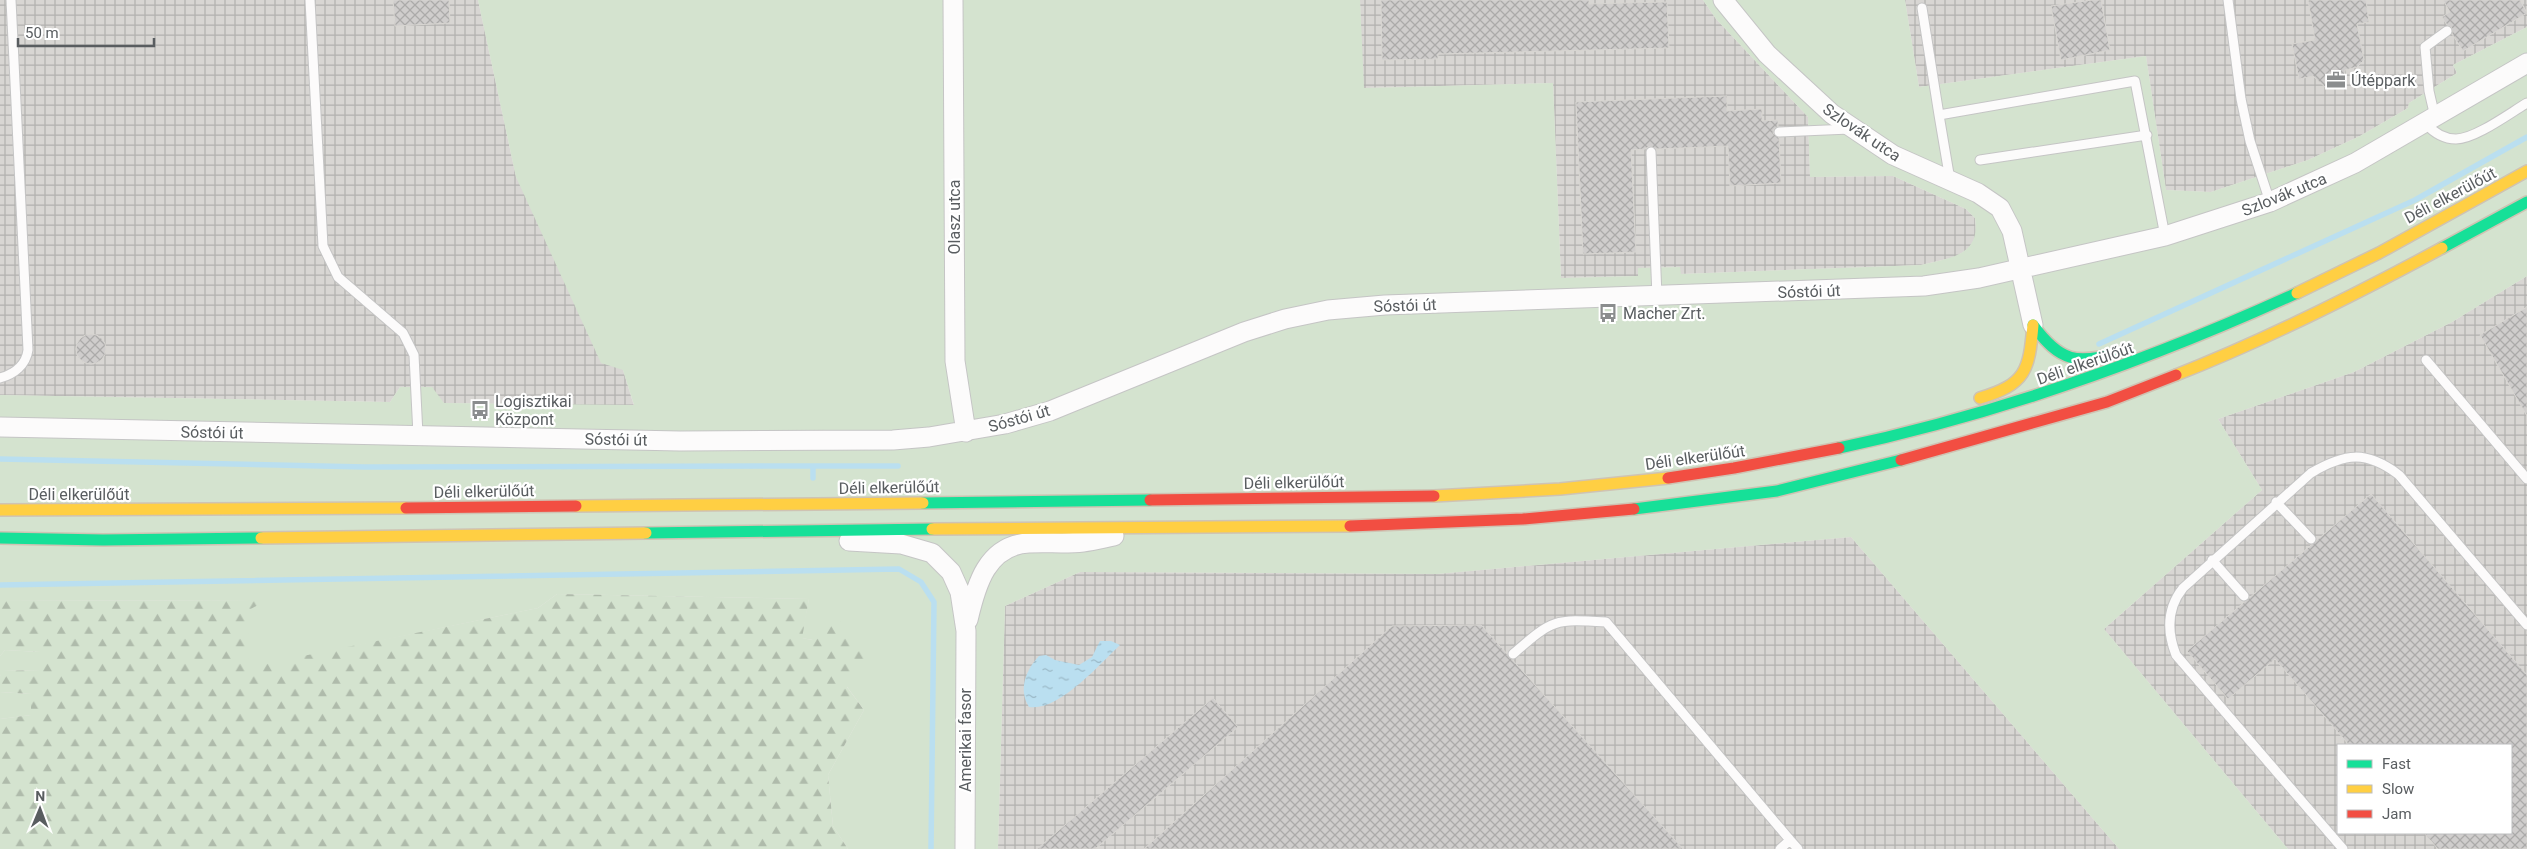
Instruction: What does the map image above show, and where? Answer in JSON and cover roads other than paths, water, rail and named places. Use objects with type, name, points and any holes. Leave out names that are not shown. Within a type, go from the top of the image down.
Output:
[{"type":"main road","name":"Déli elkerülőút","points":[[0,510],[124,511],[1374,497],[1561,489],[1665,478],[1828,451],[1912,432],[2029,400],[2109,373],[2193,340],[2343,272],[2527,171]]},
{"type":"main road","points":[[0,538],[103,540],[781,533],[1162,526],[1342,526],[1523,519],[1676,505],[1777,491],[2017,429],[2106,402],[2235,352],[2361,292],[2527,202]]},
{"type":"main road","points":[[2033,325],[2044,341],[2056,352],[2066,358],[2080,361],[2091,362],[2151,343],[2193,340]]},
{"type":"main road","points":[[1969,401],[2007,390],[2015,384],[2028,361],[2033,325]]},
{"type":"main road","points":[[1912,432],[1940,410]]},
{"type":"street","name":"Olasz utca","points":[[953,0],[955,360],[966,432]]},
{"type":"street","name":"Szlovák utca","points":[[1723,0],[1767,54],[1814,100],[1852,129],[1893,155],[1978,193],[2004,213],[2012,231],[2033,325]]},
{"type":"street","name":"Szlovák utca","points":[[2020,270],[2165,236],[2270,202],[2348,167],[2527,62]]},
{"type":"street","name":"Sóstói út","points":[[0,427],[680,441],[893,440],[966,432],[1050,411],[1244,332],[1285,319],[1328,310],[1385,305],[1924,286],[2020,270]]},
{"type":"street","points":[[966,631],[974,592],[981,576],[988,564],[1010,547],[1027,543],[1083,542],[1162,526]]},
{"type":"street","points":[[781,533],[864,543],[901,544],[932,552],[951,572],[960,592],[966,631]]},
{"type":"street","name":"Amerikai fasor","points":[[965,849],[966,631]]},
{"type":"lane","points":[[0,378],[17,370],[27,356],[28,350],[11,0]]},
{"type":"lane","points":[[310,0],[323,246],[338,277],[402,333],[414,355],[418,435]]},
{"type":"lane","points":[[2228,0],[2241,99],[2250,141],[2270,202]]},
{"type":"lane","points":[[1922,8],[1950,180]]},
{"type":"lane","points":[[2447,31],[2425,47],[2430,120],[2442,137],[2456,139],[2468,137],[2527,103]]},
{"type":"lane","points":[[1939,115],[2136,81],[2165,236]]},
{"type":"lane","points":[[1779,132],[1852,129]]},
{"type":"lane","points":[[1980,160],[2147,135]]},
{"type":"lane","points":[[1651,152],[1657,296]]},
{"type":"lane","points":[[2426,360],[2527,479]]},
{"type":"lane","points":[[2343,849],[2176,655],[2169,631],[2173,607],[2183,588],[2310,473],[2330,462],[2353,456],[2379,461],[2399,474],[2527,625]]},
{"type":"lane","points":[[2276,502],[2311,539]]},
{"type":"lane","points":[[2212,560],[2244,596]]},
{"type":"lane","points":[[1513,654],[1543,628],[1555,623],[1569,620],[1606,622],[1798,849]]},
{"type":"lane","points":[[1780,849],[1790,840]]},
{"type":"water","points":[[1100,641],[1111,641],[1120,645],[1065,695],[1040,707],[1029,707],[1024,693],[1025,680],[1030,667],[1039,656],[1046,655],[1055,660],[1079,665],[1092,657]]},
{"type":"waterway","points":[[2099,344],[2415,200],[2527,137]]},
{"type":"waterway","points":[[0,459],[365,467],[813,466],[813,478]]},
{"type":"waterway","points":[[813,466],[898,466]]},
{"type":"waterway","points":[[0,585],[899,569],[921,582],[934,602],[931,849]]},
{"type":"place","name":"Útéppark","points":[[2336,80]]},
{"type":"place","name":"Macher Zrt.","points":[[1608,313]]},
{"type":"place","name":"Logisztikai Központ","points":[[480,410]]}]
